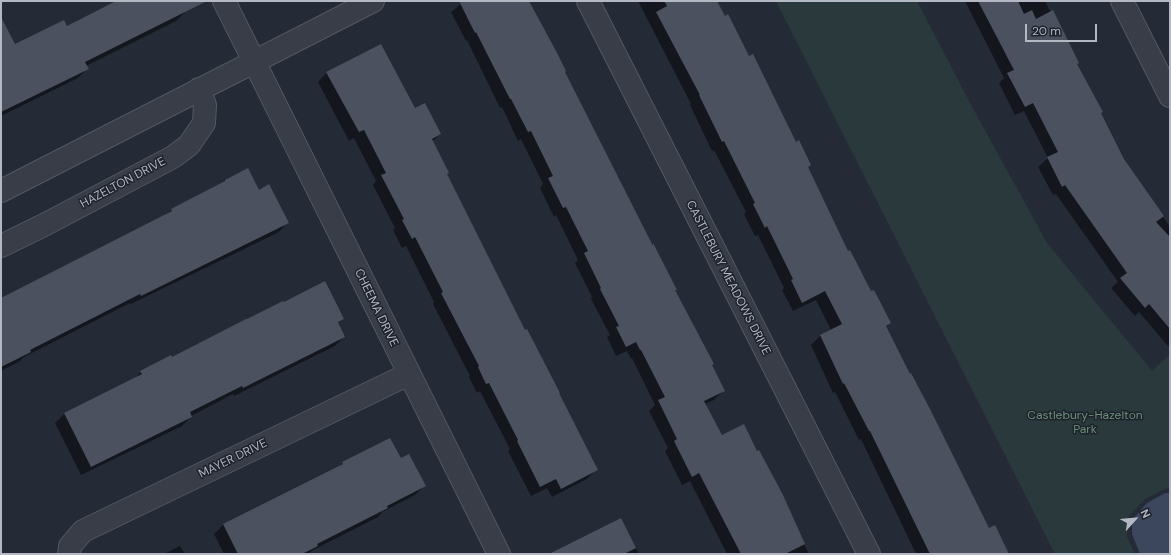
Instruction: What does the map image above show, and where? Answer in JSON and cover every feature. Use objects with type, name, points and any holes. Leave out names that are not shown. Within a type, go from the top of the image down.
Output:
[{"type":"street","name":"CHEEMA DRIVE","points":[[224,1],[499,554]]},
{"type":"street","points":[[1,191],[373,1]]},
{"type":"street","name":"CASTLEBURY MEADOWS DRIVE","points":[[588,1],[868,554]]},
{"type":"street","points":[[1122,1],[1170,96]]},
{"type":"street","name":"HAZELTON DRIVE","points":[[1,246],[173,157],[189,145],[204,123],[205,106],[199,90]]},
{"type":"street","name":"MAYER DRIVE","points":[[69,554],[70,546],[83,531],[409,374]]},
{"type":"green space","name":"Castlebury-Hazelton Park","points":[[776,1],[917,1],[971,105],[1047,243],[1152,371],[1170,354],[1170,488],[1167,488],[1145,499],[1129,516],[1127,537],[1135,554],[1055,554]]},
{"type":"water","points":[[1165,493],[1170,493],[1170,554],[1140,554],[1132,534],[1132,520],[1147,503]]},
{"type":"building","points":[[116,1],[207,1],[85,62],[89,69],[1,112],[1,17],[15,44],[64,20],[67,26]]},
{"type":"building","points":[[459,1],[529,1],[556,51],[566,71],[565,72],[653,246],[653,243],[677,290],[675,290],[714,364],[712,365],[725,391],[704,401],[722,435],[744,424],[757,451],[759,450],[783,495],[805,544],[785,554],[741,554],[699,473],[692,477],[674,441],[677,439],[658,400],[665,397],[636,342],[626,347],[616,327],[619,326],[584,253],[588,251],[566,207],[563,208],[548,178],[553,176],[531,131],[528,132]]},
{"type":"building","points":[[664,1],[717,1],[725,16],[728,14],[749,56],[753,54],[796,142],[799,140],[811,165],[808,167],[848,251],[850,250],[871,291],[874,290],[891,323],[886,326],[910,374],[911,373],[930,409],[989,528],[995,525],[1009,554],[930,554],[870,431],[844,383],[843,384],[820,335],[842,324],[825,291],[802,303],[791,280],[793,279],[767,226],[765,228],[753,204],[755,203],[724,141],[722,142],[700,95],[656,12],[667,6]]},
{"type":"building","points":[[978,1],[1018,1],[1024,14],[1032,10],[1036,19],[1053,10],[1079,63],[1077,64],[1103,112],[1101,113],[1124,159],[1164,216],[1156,222],[1170,237],[1170,329],[1149,304],[1145,308],[1120,278],[1127,273],[1065,185],[1062,187],[1047,157],[1058,152],[1033,103],[1025,107],[1007,73],[1014,70]]},
{"type":"building","points":[[381,44],[415,108],[425,103],[441,134],[432,139],[449,173],[447,174],[525,330],[527,329],[598,470],[561,489],[556,479],[540,487],[489,383],[486,384],[478,367],[479,366],[441,293],[443,292],[415,237],[412,239],[402,220],[404,219],[381,175],[386,173],[364,130],[359,132],[326,72]]},
{"type":"building","points":[[248,168],[259,190],[269,184],[289,223],[141,296],[140,294],[30,350],[31,352],[1,367],[1,298],[172,211],[171,209]]},
{"type":"building","points":[[325,281],[344,319],[338,322],[345,337],[243,388],[242,386],[190,412],[192,417],[91,467],[64,413],[142,374],[140,371],[171,355],[172,357]]},
{"type":"building","points":[[390,438],[401,458],[409,454],[426,486],[387,506],[388,508],[317,544],[318,546],[302,554],[238,554],[223,524],[343,464],[342,462]]},
{"type":"building","points":[[621,518],[636,548],[624,554],[549,554]]}]
